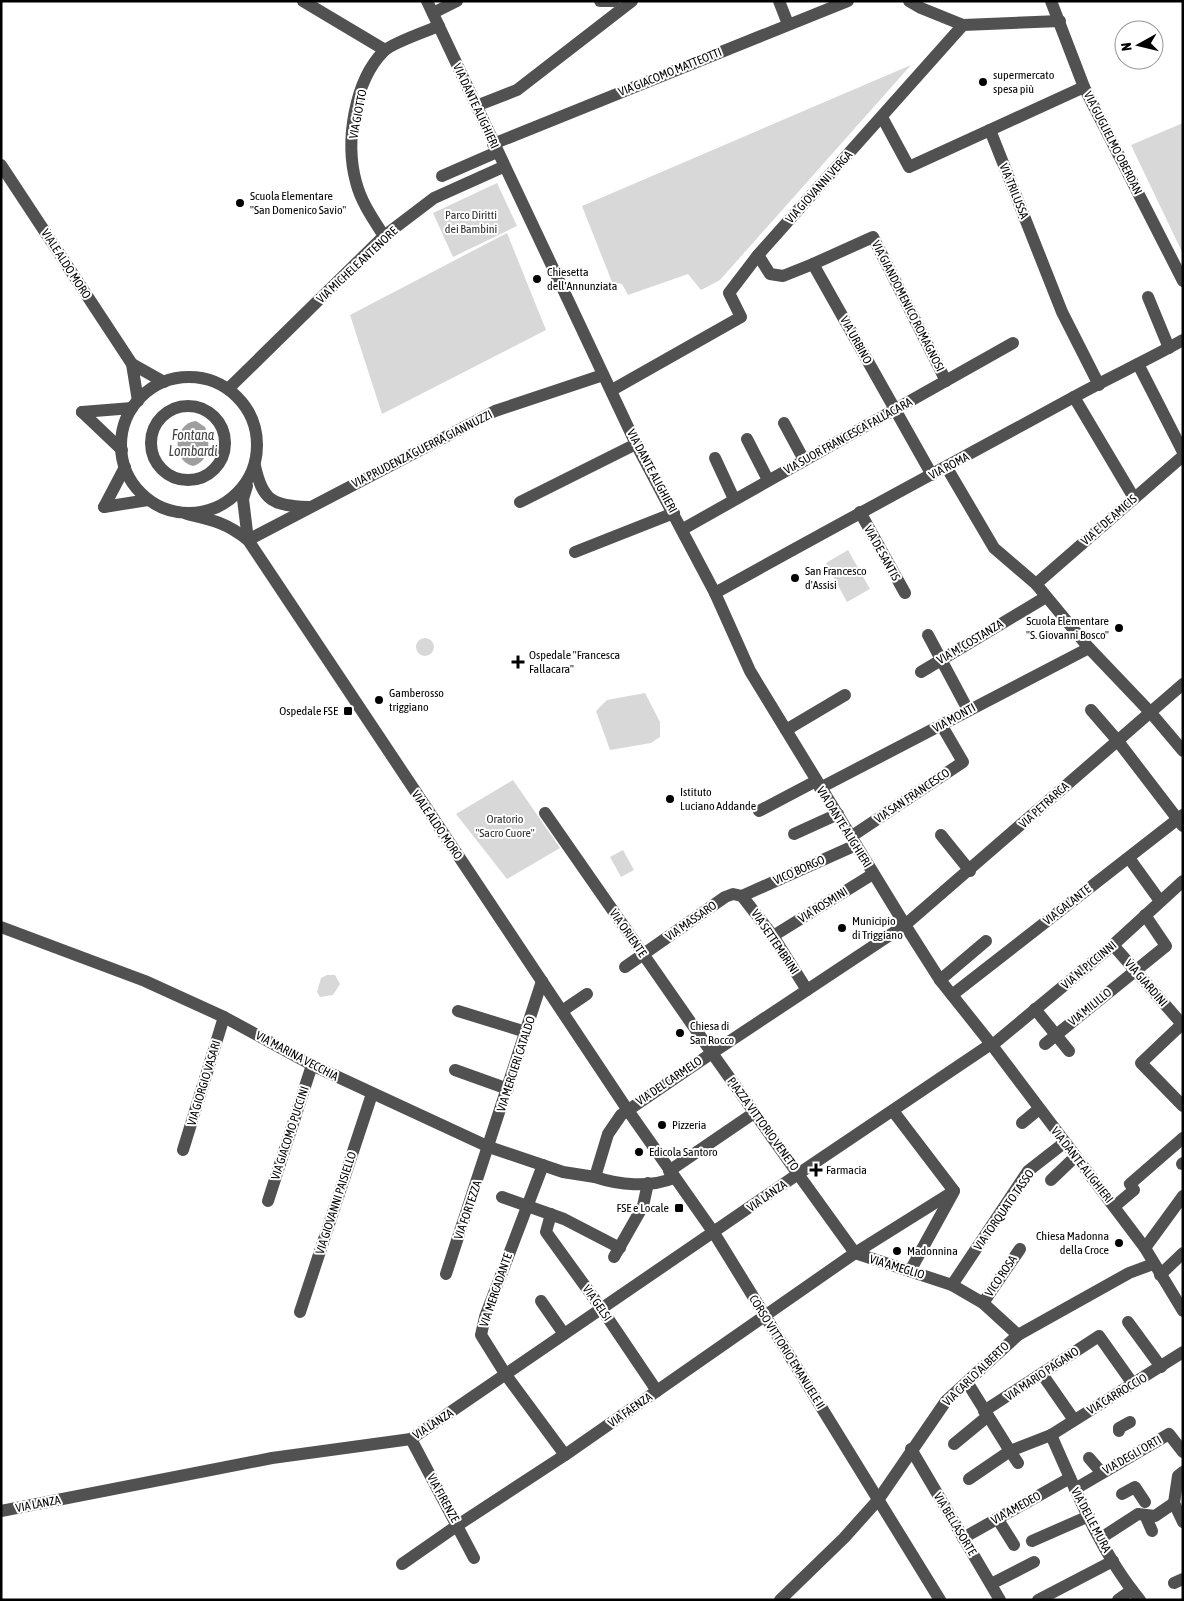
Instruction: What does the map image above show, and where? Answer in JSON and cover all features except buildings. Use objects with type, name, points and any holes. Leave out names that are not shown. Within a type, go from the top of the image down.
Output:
[{"type":"street","points":[[303,1],[385,50]]},
{"type":"street","points":[[430,7],[457,1]]},
{"type":"street","points":[[600,1],[614,1]]},
{"type":"street","points":[[476,106],[517,90],[632,1]]},
{"type":"street","points":[[778,1],[788,24]]},
{"type":"street","name":"VIA GIACOMO MATTEOTTI","points":[[442,176],[495,148],[788,24],[848,1]]},
{"type":"street","points":[[909,1],[921,8],[963,25],[1060,21]]},
{"type":"street","name":"VIA GUGLIELMO OBERDAN","points":[[1051,1],[1084,87],[1183,282]]},
{"type":"street","name":"VIA DANTE ALIGHIERI","points":[[430,7],[503,167],[612,390],[636,444],[715,593],[750,671],[905,925]]},
{"type":"street","name":"VIA GIOVANNI VERGA","points":[[612,390],[741,317],[729,293],[758,255],[963,25]]},
{"type":"street","name":"VIA GIOTTO","points":[[384,236],[368,211],[356,182],[352,152],[359,95],[371,67],[385,50],[439,26]]},
{"type":"street","points":[[882,117],[909,167],[1084,87]]},
{"type":"street","name":"VIA TRILUSSA","points":[[990,130],[1062,312],[1099,385]]},
{"type":"street","name":"VIALE ALDO MORO","points":[[1,165],[132,364],[164,382]]},
{"type":"street","name":"VIA MICHELE ANTENORE","points":[[228,389],[384,236],[434,198],[503,167]]},
{"type":"street","name":"VIA GIANDOMENICO ROMAGNOSI","points":[[813,264],[873,236],[946,381]]},
{"type":"street","points":[[758,255],[770,274],[783,276],[813,264]]},
{"type":"street","name":"VIA URBINO","points":[[813,264],[932,475]]},
{"type":"street","points":[[1148,297],[1169,348]]},
{"type":"street","name":"VIA ROMA","points":[[715,593],[860,512],[947,468],[1074,397],[1183,340]]},
{"type":"street","name":"VIA SUOR FRANCESCA FALLACARA","points":[[682,529],[1013,344]]},
{"type":"street","name":"VIALE ALDO MORO","points":[[132,364],[135,404]]},
{"type":"street","points":[[1138,364],[1183,454]]},
{"type":"street","name":"VIA PRUDENZA GUERRA GIANNUZZI","points":[[248,540],[495,411],[603,375]]},
{"type":"street","points":[[148,500],[130,480],[125,467],[122,450],[125,422],[135,404],[149,390],[164,382],[188,376],[209,380],[228,389],[244,404],[254,423],[258,444],[255,466],[249,479],[238,494],[223,505],[205,512],[187,514]]},
{"type":"street","points":[[1074,397],[1134,498]]},
{"type":"street","points":[[122,450],[82,412],[135,404]]},
{"type":"street","points":[[183,406],[197,407],[211,414],[220,425],[225,439],[224,453],[218,466],[206,476],[192,481],[178,480],[165,473],[155,462],[151,448],[152,434],[158,421],[169,411],[183,406]]},
{"type":"street","points":[[784,423],[804,460]]},
{"type":"street","points":[[747,439],[768,480]]},
{"type":"street","points":[[520,502],[636,444]]},
{"type":"street","name":"VIA E. DE AMICIS","points":[[1036,584],[1183,454]]},
{"type":"street","points":[[715,458],[734,499]]},
{"type":"street","points":[[255,466],[263,493],[277,503],[308,507]]},
{"type":"street","points":[[125,467],[104,507],[148,500]]},
{"type":"street","points":[[947,468],[994,548],[1036,584],[1089,648],[1183,751]]},
{"type":"street","name":"VIALE ALDO MORO","points":[[248,540],[243,500],[249,479]]},
{"type":"street","name":"VIALE ALDO MORO","points":[[148,500],[164,509],[221,521],[248,540],[627,1109]]},
{"type":"street","name":"VIA DE SANTIS","points":[[860,512],[905,594]]},
{"type":"street","points":[[575,552],[674,513]]},
{"type":"street","name":"VIA M. COSTANZA","points":[[921,672],[1046,597]]},
{"type":"street","points":[[928,635],[968,710]]},
{"type":"street","name":"VIA MONTI","points":[[758,811],[818,785],[942,726],[968,710],[1089,648]]},
{"type":"street","name":"VIA PETRARCA","points":[[905,925],[970,871],[1183,684]]},
{"type":"street","points":[[786,730],[845,695]]},
{"type":"street","points":[[1091,710],[1118,740],[1181,820]]},
{"type":"street","name":"VIA SAN FRANCESCO","points":[[854,840],[963,762],[942,726]]},
{"type":"street","name":"VIA ORIENTE","points":[[545,813],[712,1053]]},
{"type":"street","points":[[794,834],[838,814]]},
{"type":"street","name":"VIA GALANTE","points":[[952,995],[1181,820]]},
{"type":"street","points":[[941,835],[970,871]]},
{"type":"street","name":"VICO BORGO","points":[[742,896],[854,840]]},
{"type":"street","points":[[1129,858],[1160,901]]},
{"type":"street","name":"VIA ROSMINI","points":[[773,936],[873,874]]},
{"type":"street","name":"VIA N. PICCINNI","points":[[991,1044],[996,1042],[1113,945],[1183,881]]},
{"type":"street","name":"VIA MASSARO","points":[[625,967],[725,897],[733,894],[742,896]]},
{"type":"street","name":"VIA SETTEMBRINI","points":[[742,896],[773,936],[807,990]]},
{"type":"street","name":"VIA MILILLO","points":[[1045,1044],[1166,946],[1145,916]]},
{"type":"street","points":[[712,1053],[905,925],[940,980],[991,1044]]},
{"type":"street","name":"VIA MARINA VECCHIA","points":[[1,927],[145,981],[224,1017],[312,1065],[372,1094],[489,1146],[542,1165],[595,1177],[612,1183],[648,1183],[671,1174]]},
{"type":"street","points":[[940,980],[986,941]]},
{"type":"street","name":"VIA GIARDINI","points":[[1113,945],[1182,1024],[1141,1063],[1183,1106]]},
{"type":"street","name":"VIA MERCIERI CATALDO","points":[[489,1146],[542,981]]},
{"type":"street","points":[[562,1011],[587,994]]},
{"type":"street","points":[[1035,1010],[1057,1034],[1069,1051]]},
{"type":"street","points":[[458,1011],[526,1032]]},
{"type":"street","name":"VIA GIORGIO VASARI","points":[[183,1150],[224,1017]]},
{"type":"street","name":"VIA DANTE ALIGHIERI","points":[[991,1044],[1064,1143],[1115,1206],[1145,1248],[1181,1305]]},
{"type":"street","name":"PIAZZA VITTORIO VENETO","points":[[712,1053],[798,1174],[991,1044]]},
{"type":"street","name":"VIA DEL CARMELO","points":[[595,1177],[608,1134],[627,1109],[712,1053]]},
{"type":"street","name":"VIA GIACOMO PUCCINI","points":[[268,1201],[312,1065]]},
{"type":"street","points":[[455,1070],[508,1089]]},
{"type":"street","name":"VIA GIOVANNI PAISIELLO","points":[[300,1312],[372,1094]]},
{"type":"street","name":"CORSO VITTORIO EMANUELE II","points":[[627,1109],[714,1233],[938,1599]]},
{"type":"street","points":[[1022,1123],[1039,1109]]},
{"type":"street","points":[[893,1111],[954,1191],[910,1271]]},
{"type":"street","points":[[671,1174],[754,1114]]},
{"type":"street","points":[[1115,1206],[1134,1190],[1130,1184],[1183,1138]]},
{"type":"street","name":"VIA TORQUATO TASSO","points":[[952,1285],[1028,1171],[1064,1143]]},
{"type":"street","name":"VIA FORTEZZA","points":[[446,1274],[489,1146]]},
{"type":"street","points":[[1051,1180],[1075,1157]]},
{"type":"street","name":"VIA MERCADANTE","points":[[542,1165],[485,1316],[481,1334],[506,1375],[565,1456]]},
{"type":"street","name":"VIA LANZA","points":[[1,1511],[272,1458],[411,1439],[798,1174]]},
{"type":"street","name":"VIA AMEGLIO","points":[[798,1174],[855,1253],[952,1285],[983,1303],[1018,1335]]},
{"type":"street","points":[[502,1197],[564,1219],[617,1253],[643,1206],[648,1183]]},
{"type":"street","name":"VIA FAENZA","points":[[402,1564],[458,1524],[565,1456],[855,1253],[954,1191]]},
{"type":"street","points":[[1145,1248],[1183,1196]]},
{"type":"street","name":"VIA GELSI","points":[[551,1214],[546,1232],[601,1308],[656,1391]]},
{"type":"street","name":"VICO ROSA","points":[[983,1303],[1020,1249]]},
{"type":"street","points":[[1157,1269],[1183,1253]]},
{"type":"street","name":"VIA CARLO ALBERTO","points":[[780,1600],[844,1538],[878,1500],[911,1449],[946,1401],[1018,1335],[1130,1273],[1157,1269]]},
{"type":"street","points":[[541,1301],[564,1334]]},
{"type":"street","points":[[1128,1322],[1161,1367]]},
{"type":"street","name":"VIA MARIO PAGANO","points":[[954,1444],[986,1414],[1099,1336],[1132,1384]]},
{"type":"street","name":"VIA CARROCCIO","points":[[969,1479],[1010,1452],[1051,1435],[1183,1352]]},
{"type":"street","points":[[1042,1374],[1074,1420]]},
{"type":"street","points":[[967,1382],[1018,1464]]},
{"type":"street","points":[[1119,1431],[1119,1428],[1130,1422]]},
{"type":"street","name":"VIA DEGLI ORTI","points":[[1072,1484],[1102,1473],[1168,1434],[1183,1452]]},
{"type":"street","name":"VIA DELLE MURA","points":[[1051,1435],[1072,1484],[1113,1561],[1136,1595]]},
{"type":"street","name":"VIA FIRENZE","points":[[411,1439],[458,1524],[474,1558]]},
{"type":"street","name":"VIA BELLASORTE","points":[[911,1449],[1000,1600]]},
{"type":"street","points":[[1089,1458],[1102,1473]]},
{"type":"street","points":[[1183,1472],[1178,1476],[1174,1503],[1183,1522]]},
{"type":"street","name":"VIA AMEDEO","points":[[963,1538],[997,1518],[1072,1484]]},
{"type":"street","points":[[1122,1494],[1135,1487],[1145,1502]]},
{"type":"street","points":[[1101,1538],[1138,1514],[1155,1516],[1174,1503]]},
{"type":"street","points":[[1032,1541],[1089,1516]]},
{"type":"street","points":[[1146,1516],[1152,1532]]},
{"type":"street","points":[[997,1518],[1014,1545]]},
{"type":"street","points":[[1038,1600],[1113,1561]]},
{"type":"street","points":[[991,1584],[1034,1562]]},
{"type":"street","points":[[1118,1600],[1136,1595]]},
{"type":"green space","points":[[911,65],[720,280],[701,290],[688,274],[628,295],[622,284],[612,282],[582,206]]},
{"type":"green space","points":[[1183,123],[1183,254],[1131,145]]},
{"type":"green space","name":"Parco Diritti dei Bambini","points":[[497,183],[517,226],[453,257],[433,213]]},
{"type":"green space","points":[[507,233],[546,330],[382,414],[350,315]]},
{"type":"green space","points":[[848,550],[870,589],[847,602],[826,563]]},
{"type":"green space","points":[[425,638],[431,641],[434,647],[431,653],[425,656],[419,653],[416,647],[419,641]]},
{"type":"green space","points":[[645,693],[660,722],[660,737],[651,743],[610,750],[596,711],[607,700]]},
{"type":"green space","name":"Oratorio \"Sacro Cuore\"","points":[[513,780],[560,848],[507,879],[456,814]]},
{"type":"green space","points":[[623,850],[634,870],[621,877],[610,857]]},
{"type":"green space","points":[[327,975],[335,975],[340,984],[333,995],[320,997],[317,992],[321,978]]},
{"type":"water","name":"Fontana Lombardi","points":[[196,421],[205,427],[208,438],[208,450],[203,460],[193,466],[186,463],[181,457],[178,450],[178,442],[183,428],[188,423]]},
{"type":"place","name":"supermercato spesa più","points":[[983,82]]},
{"type":"place","name":"Scuola Elementare \"San Domenico Savio\"","points":[[240,203]]},
{"type":"place","name":"Chiesetta dell'Annunziata","points":[[537,279]]},
{"type":"place","name":"San Francesco d'Assisi","points":[[795,578]]},
{"type":"place","name":"Scuola Elementare \"S. Giovanni Bosco\"","points":[[1119,628]]},
{"type":"place","name":"Ospedale \"Francesca Fallacara\"","points":[[518,662]]},
{"type":"place","name":"Gamberosso triggiano","points":[[379,700]]},
{"type":"place","name":"Ospedale FSE","points":[[348,711]]},
{"type":"place","name":"Istituto Luciano Addande","points":[[670,799]]},
{"type":"place","name":"Municipio di Triggiano","points":[[842,928]]},
{"type":"place","name":"Chiesa di San Rocco","points":[[680,1033]]},
{"type":"place","name":"Pizzeria","points":[[662,1125]]},
{"type":"place","name":"Edicola Santoro","points":[[639,1152]]},
{"type":"place","name":"Farmacia","points":[[816,1170]]},
{"type":"place","name":"FSE e Locale","points":[[679,1208]]},
{"type":"place","name":"Chiesa Madonna della Croce","points":[[1119,1243]]},
{"type":"place","name":"Madonnina","points":[[897,1251]]}]
